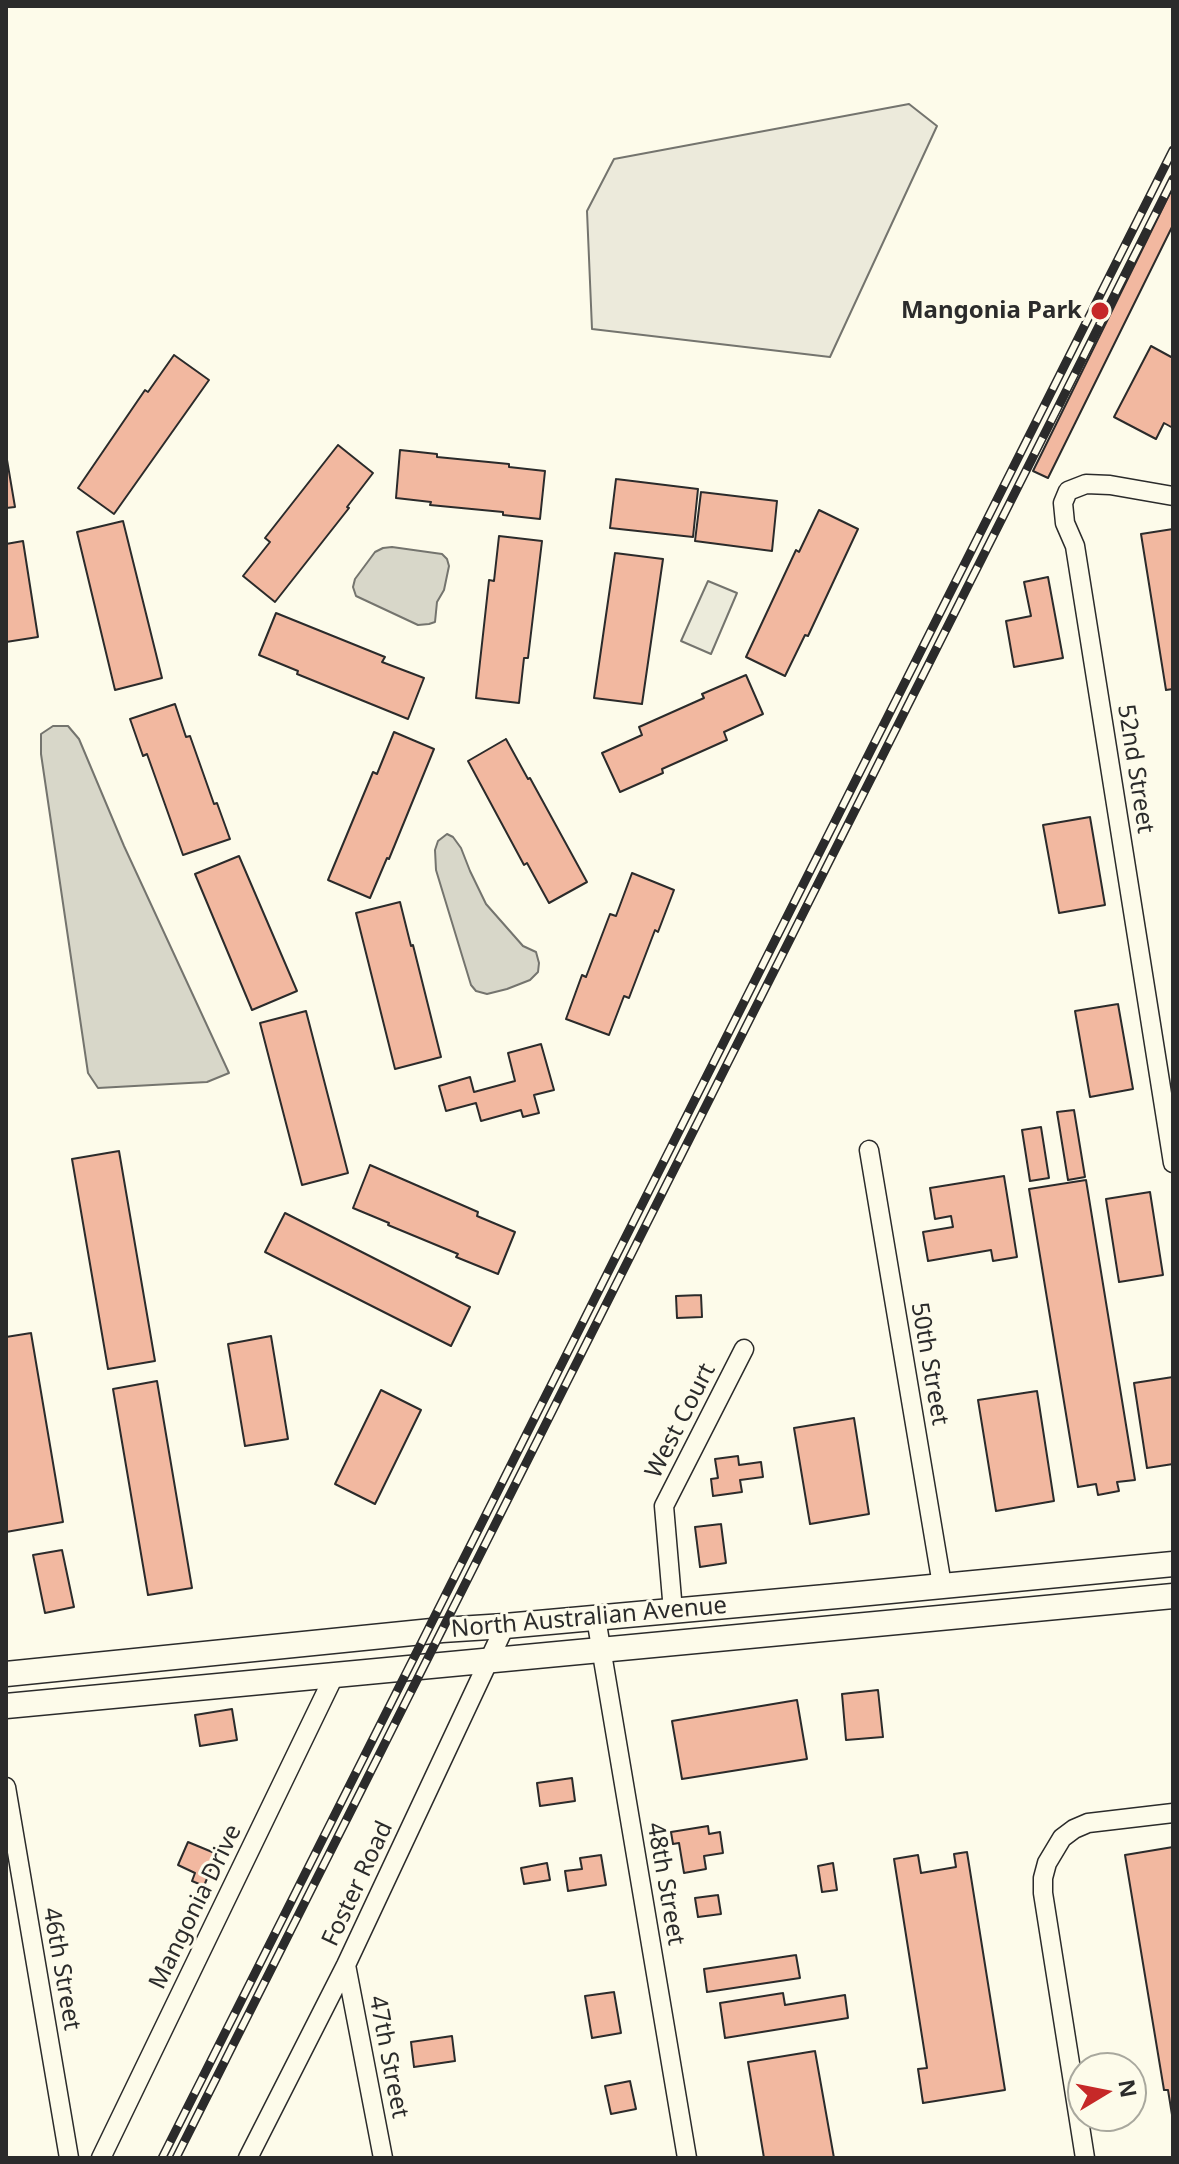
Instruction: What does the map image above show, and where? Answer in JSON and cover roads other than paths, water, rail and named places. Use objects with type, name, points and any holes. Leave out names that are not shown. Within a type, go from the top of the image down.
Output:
[{"type":"main road","name":"North Australian Avenue","points":[[6,1674],[442,1630],[1173,1564]]},
{"type":"main road","points":[[848,1595],[853,1627]]},
{"type":"main road","name":"North Australian Avenue","points":[[6,1706],[1173,1596]]},
{"type":"street","name":"52nd Street","points":[[1173,496],[1086,484],[1068,491],[1063,503],[1065,523],[1075,546],[1173,1163]]},
{"type":"street","name":"50th Street","points":[[869,1150],[942,1585]]},
{"type":"street","name":"West Court","points":[[673,1611],[664,1506],[744,1349]]},
{"type":"street","name":"48th Street","points":[[596,1618],[687,2158]]},
{"type":"street","name":"Foster Road","points":[[248,2158],[346,1965],[505,1626]]},
{"type":"street","name":"Mangonia Drive","points":[[101,2158],[334,1676]]},
{"type":"street","name":"46th Street","points":[[6,1787],[69,2158]]},
{"type":"street","points":[[1085,2158],[1043,1878],[1053,1850],[1074,1829],[1088,1823],[1173,1813]]},
{"type":"street","name":"47th Street","points":[[346,1965],[383,2158]]},
{"type":"railway","points":[[162,2158],[1173,150]]},
{"type":"railway","points":[[176,2158],[1173,179]]},
{"type":"place","name":"Mangonia Park","points":[[1100,311]]}]
